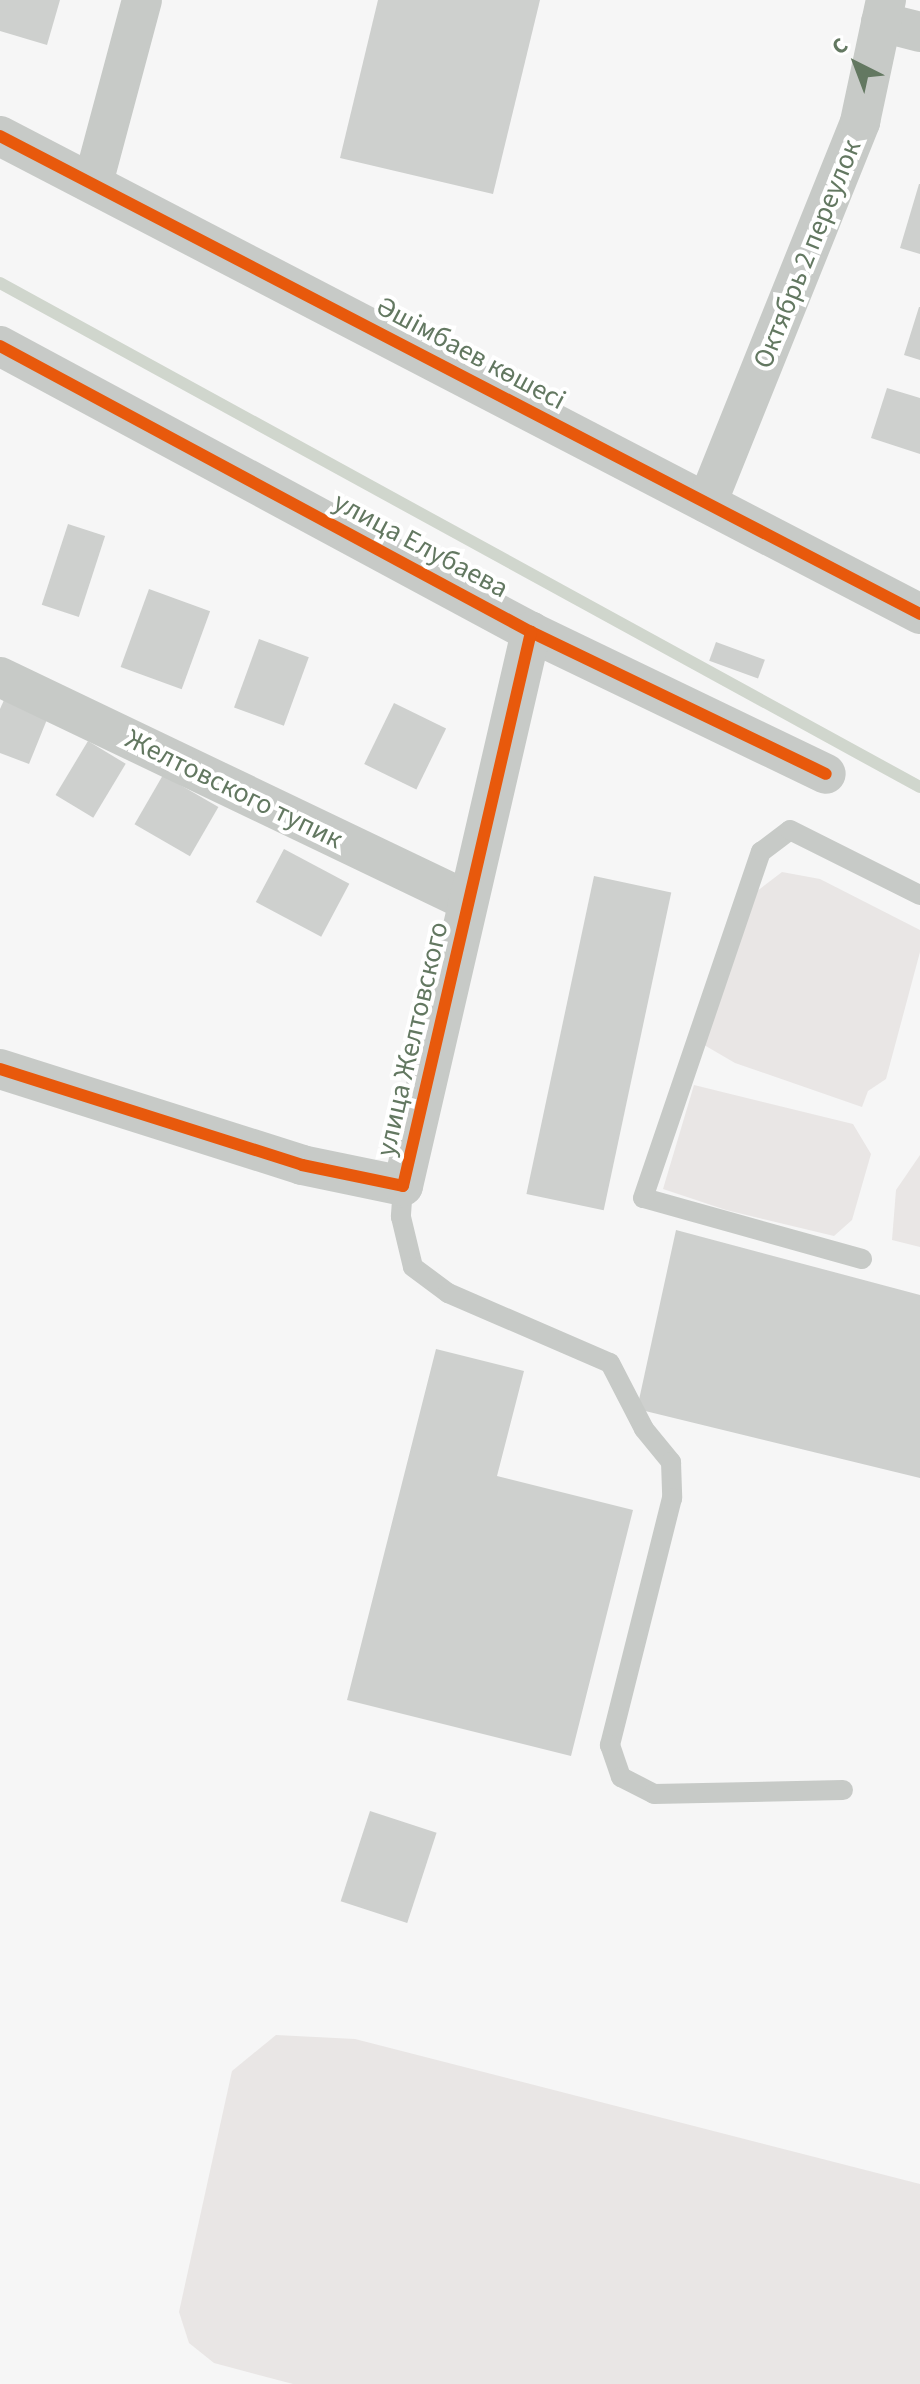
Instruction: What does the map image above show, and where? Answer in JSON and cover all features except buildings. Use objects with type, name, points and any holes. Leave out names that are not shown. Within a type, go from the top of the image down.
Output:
[{"type":"street","points":[[93,183],[142,0]]},
{"type":"street","points":[[884,11],[920,32]]},
{"type":"street","name":"Октябрь 2 переулок","points":[[707,503],[860,122],[884,11]]},
{"type":"street","name":"Әшімбаев көшесі","points":[[0,136],[920,614]]},
{"type":"street","name":"улица Елубаева","points":[[0,346],[531,632],[826,774]]},
{"type":"street","name":"улица Желтовского","points":[[0,1069],[302,1165],[403,1186],[531,632]]},
{"type":"street","name":"Желтовского тупик","points":[[0,677],[468,901]]},
{"type":"lane","points":[[862,1259],[643,1198],[761,852],[790,830],[920,895]]},
{"type":"lane","points":[[403,1186],[401,1217],[413,1267],[448,1293],[610,1363],[644,1429],[671,1462],[672,1498],[610,1745],[621,1777],[654,1794],[843,1790]]},
{"type":"shaded area","points":[[782,872],[820,879],[920,930],[920,952],[886,1079],[868,1091],[862,1107],[735,1063],[699,1042],[752,895]]},
{"type":"shaded area","points":[[694,1085],[853,1124],[871,1154],[852,1220],[834,1236],[726,1210],[663,1189]]},
{"type":"shaded area","points":[[920,1155],[920,1247],[892,1240],[896,1190]]},
{"type":"shaded area","points":[[276,2035],[355,2039],[920,2184],[920,2384],[293,2384],[214,2363],[189,2343],[179,2312],[232,2071]]},
{"type":"waterway","points":[[0,283],[920,787]]},
{"type":"cycle path","points":[[0,136],[920,614]]},
{"type":"cycle path","points":[[0,346],[531,632],[826,774]]},
{"type":"cycle path","points":[[0,1069],[302,1165],[403,1186],[531,632]]}]
